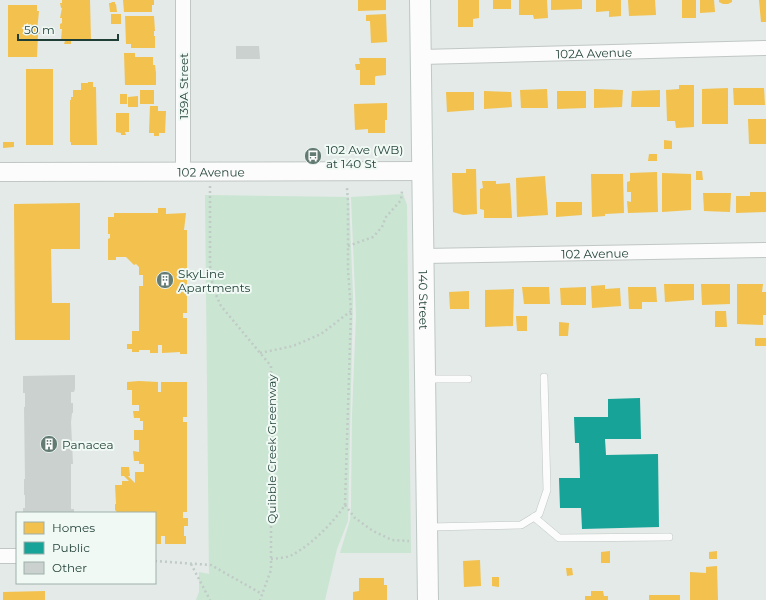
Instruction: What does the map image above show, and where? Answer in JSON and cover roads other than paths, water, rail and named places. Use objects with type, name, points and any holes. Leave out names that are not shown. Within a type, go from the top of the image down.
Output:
[{"type":"main road","name":"140 Street","points":[[420,0],[428,600]]},
{"type":"street","name":"139A Street","points":[[183,0],[183,171]]},
{"type":"street","name":"102A Avenue","points":[[421,56],[766,48]]},
{"type":"street","name":"102 Avenue","points":[[0,172],[423,171]]},
{"type":"street","name":"102 Avenue","points":[[424,256],[766,250]]},
{"type":"street","points":[[0,556],[16,556]]},
{"type":"lane","points":[[427,527],[521,525],[539,514],[547,490],[544,377]]},
{"type":"lane","points":[[425,379],[468,379]]},
{"type":"lane","points":[[534,517],[560,538],[669,537]]},
{"type":"place","name":"102 Ave (WB) at 140 St","points":[[313,156]]},
{"type":"place","name":"SkyLine Apartments","points":[[165,280]]},
{"type":"place","name":"Panacea","points":[[49,444]]}]
